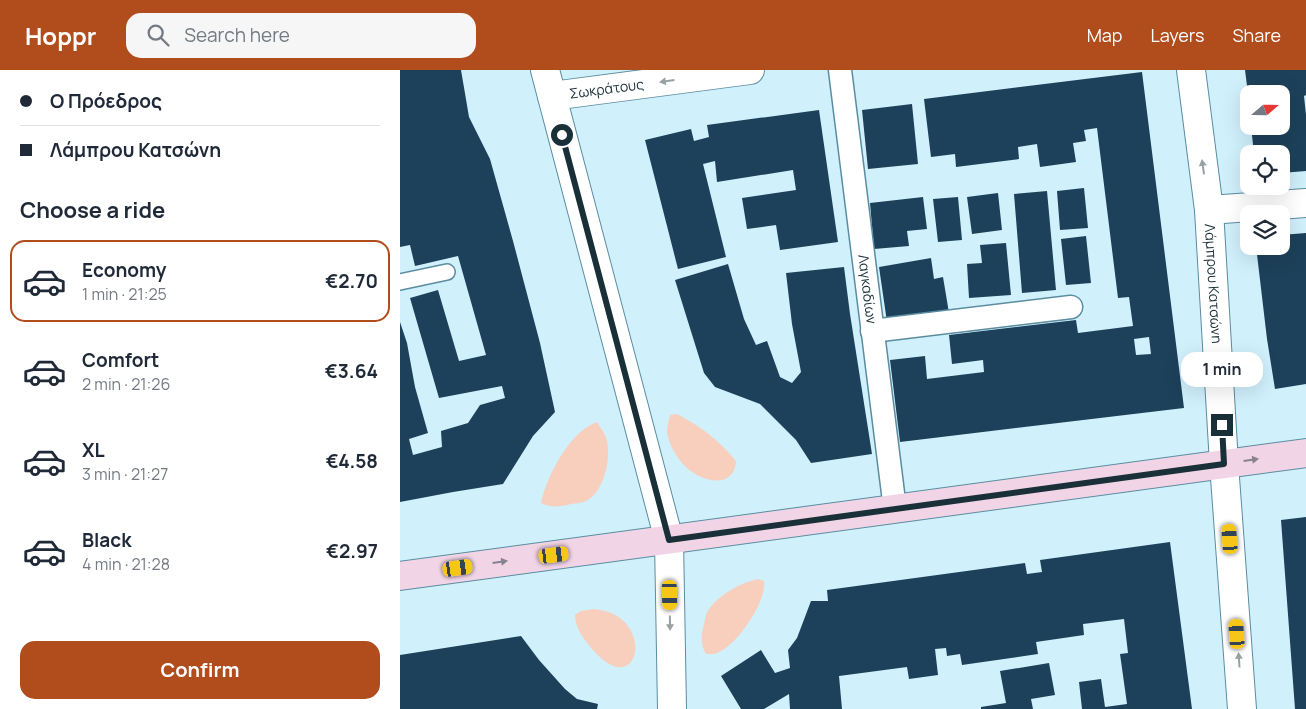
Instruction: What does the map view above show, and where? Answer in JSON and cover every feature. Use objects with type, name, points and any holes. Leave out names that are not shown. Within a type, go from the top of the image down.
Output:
[{"type":"main road","points":[[400,576],[1306,453]]},
{"type":"street","points":[[545,70],[669,540],[672,709]]},
{"type":"street","name":"Σωκράτους","points":[[552,96],[750,70]]},
{"type":"street","name":"Λαγκαδίων","points":[[840,70],[895,508]]},
{"type":"street","name":"Λάμπρου Κατσώνη","points":[[1191,70],[1209,210],[1224,464],[1242,709]]},
{"type":"street","points":[[1209,210],[1306,203]]},
{"type":"street","points":[[872,331],[1071,307]]},
{"type":"lane","points":[[400,282],[446,272]]},
{"type":"shaded area","points":[[677,414],[709,434],[736,461],[734,470],[729,477],[723,480],[707,479],[691,471],[682,462],[671,445],[667,431],[670,415]]},
{"type":"shaded area","points":[[597,422],[605,435],[608,452],[606,471],[598,489],[593,496],[583,502],[563,506],[548,506],[541,503],[548,480],[561,456],[577,435]]},
{"type":"shaded area","points":[[758,579],[764,581],[764,590],[748,624],[722,650],[714,654],[706,654],[702,645],[702,635],[709,609],[731,590],[744,583]]},
{"type":"shaded area","points":[[594,609],[614,614],[627,625],[634,639],[635,652],[631,662],[622,667],[608,664],[583,638],[578,629],[575,615],[581,611]]},
{"type":"building","points":[[400,70],[461,70],[469,117],[490,159],[513,241],[540,343],[555,412],[533,436],[503,484],[400,502],[400,322],[407,343],[415,387],[428,433],[409,439],[413,455],[442,447],[441,431],[468,423],[480,405],[505,398],[502,386],[439,398],[410,298],[438,290],[459,361],[486,355],[458,256],[415,266],[410,245],[400,247]]},
{"type":"building","points":[[1245,70],[1306,70],[1306,95],[1304,96],[1306,171],[1290,172],[1290,145],[1253,145],[1252,135],[1290,135],[1290,85],[1247,85]]},
{"type":"building","points":[[1142,72],[1184,408],[900,442],[890,360],[925,356],[927,379],[984,372],[983,360],[952,364],[949,335],[1076,320],[1078,333],[1133,326],[1129,297],[1118,298],[1097,128],[1084,130],[1086,141],[1073,143],[1076,162],[1040,167],[1037,144],[1018,147],[1019,159],[956,167],[955,154],[931,157],[924,99]],"holes":[[[1149,337],[1151,354],[1136,355],[1134,339]]]},
{"type":"building","points":[[912,104],[918,164],[868,169],[862,110]]},
{"type":"building","points":[[819,110],[838,242],[780,250],[776,225],[747,229],[742,198],[796,190],[793,170],[717,182],[715,161],[703,164],[726,257],[678,269],[645,140],[691,129],[694,141],[709,137],[707,125]]},
{"type":"building","points":[[1084,188],[1088,228],[1060,230],[1057,191]]},
{"type":"building","points":[[1047,191],[1056,290],[1022,293],[1014,194]]},
{"type":"building","points":[[998,193],[1002,230],[972,234],[967,197]]},
{"type":"building","points":[[923,197],[927,229],[907,231],[909,246],[874,249],[870,203]]},
{"type":"building","points":[[958,197],[962,240],[938,242],[933,199]]},
{"type":"building","points":[[1306,233],[1306,384],[1275,389],[1257,255],[1290,255],[1290,234]]},
{"type":"building","points":[[1086,236],[1091,283],[1066,285],[1061,239]]},
{"type":"building","points":[[1006,243],[1011,295],[969,298],[967,264],[982,263],[980,245]]},
{"type":"building","points":[[931,258],[934,279],[943,277],[949,313],[887,322],[879,267]]},
{"type":"building","points":[[728,264],[744,319],[756,345],[767,341],[780,377],[792,383],[801,372],[792,324],[786,273],[844,267],[872,454],[811,463],[796,440],[760,404],[715,387],[704,373],[675,280]]},
{"type":"building","points":[[1306,517],[1306,709],[1295,709],[1281,520]]},
{"type":"building","points":[[1170,542],[1192,709],[1082,709],[1079,682],[1101,679],[1105,707],[1127,704],[1120,654],[1128,653],[1124,619],[1083,624],[1084,635],[1036,642],[1038,654],[962,665],[960,654],[947,656],[946,648],[935,649],[938,675],[909,679],[907,667],[839,676],[842,709],[790,709],[789,694],[764,709],[741,709],[721,676],[761,650],[775,673],[790,668],[788,650],[797,638],[811,601],[828,601],[827,590],[1025,563],[1027,574],[1042,572],[1040,560]]},
{"type":"building","points":[[521,636],[565,689],[577,699],[598,704],[597,709],[400,709],[400,655]]},
{"type":"building","points":[[1049,663],[1055,695],[1031,699],[1033,709],[981,709],[981,707],[1006,703],[1000,671]]},
{"type":"route","points":[[562,135],[669,540],[1224,464],[1222,425]]}]
